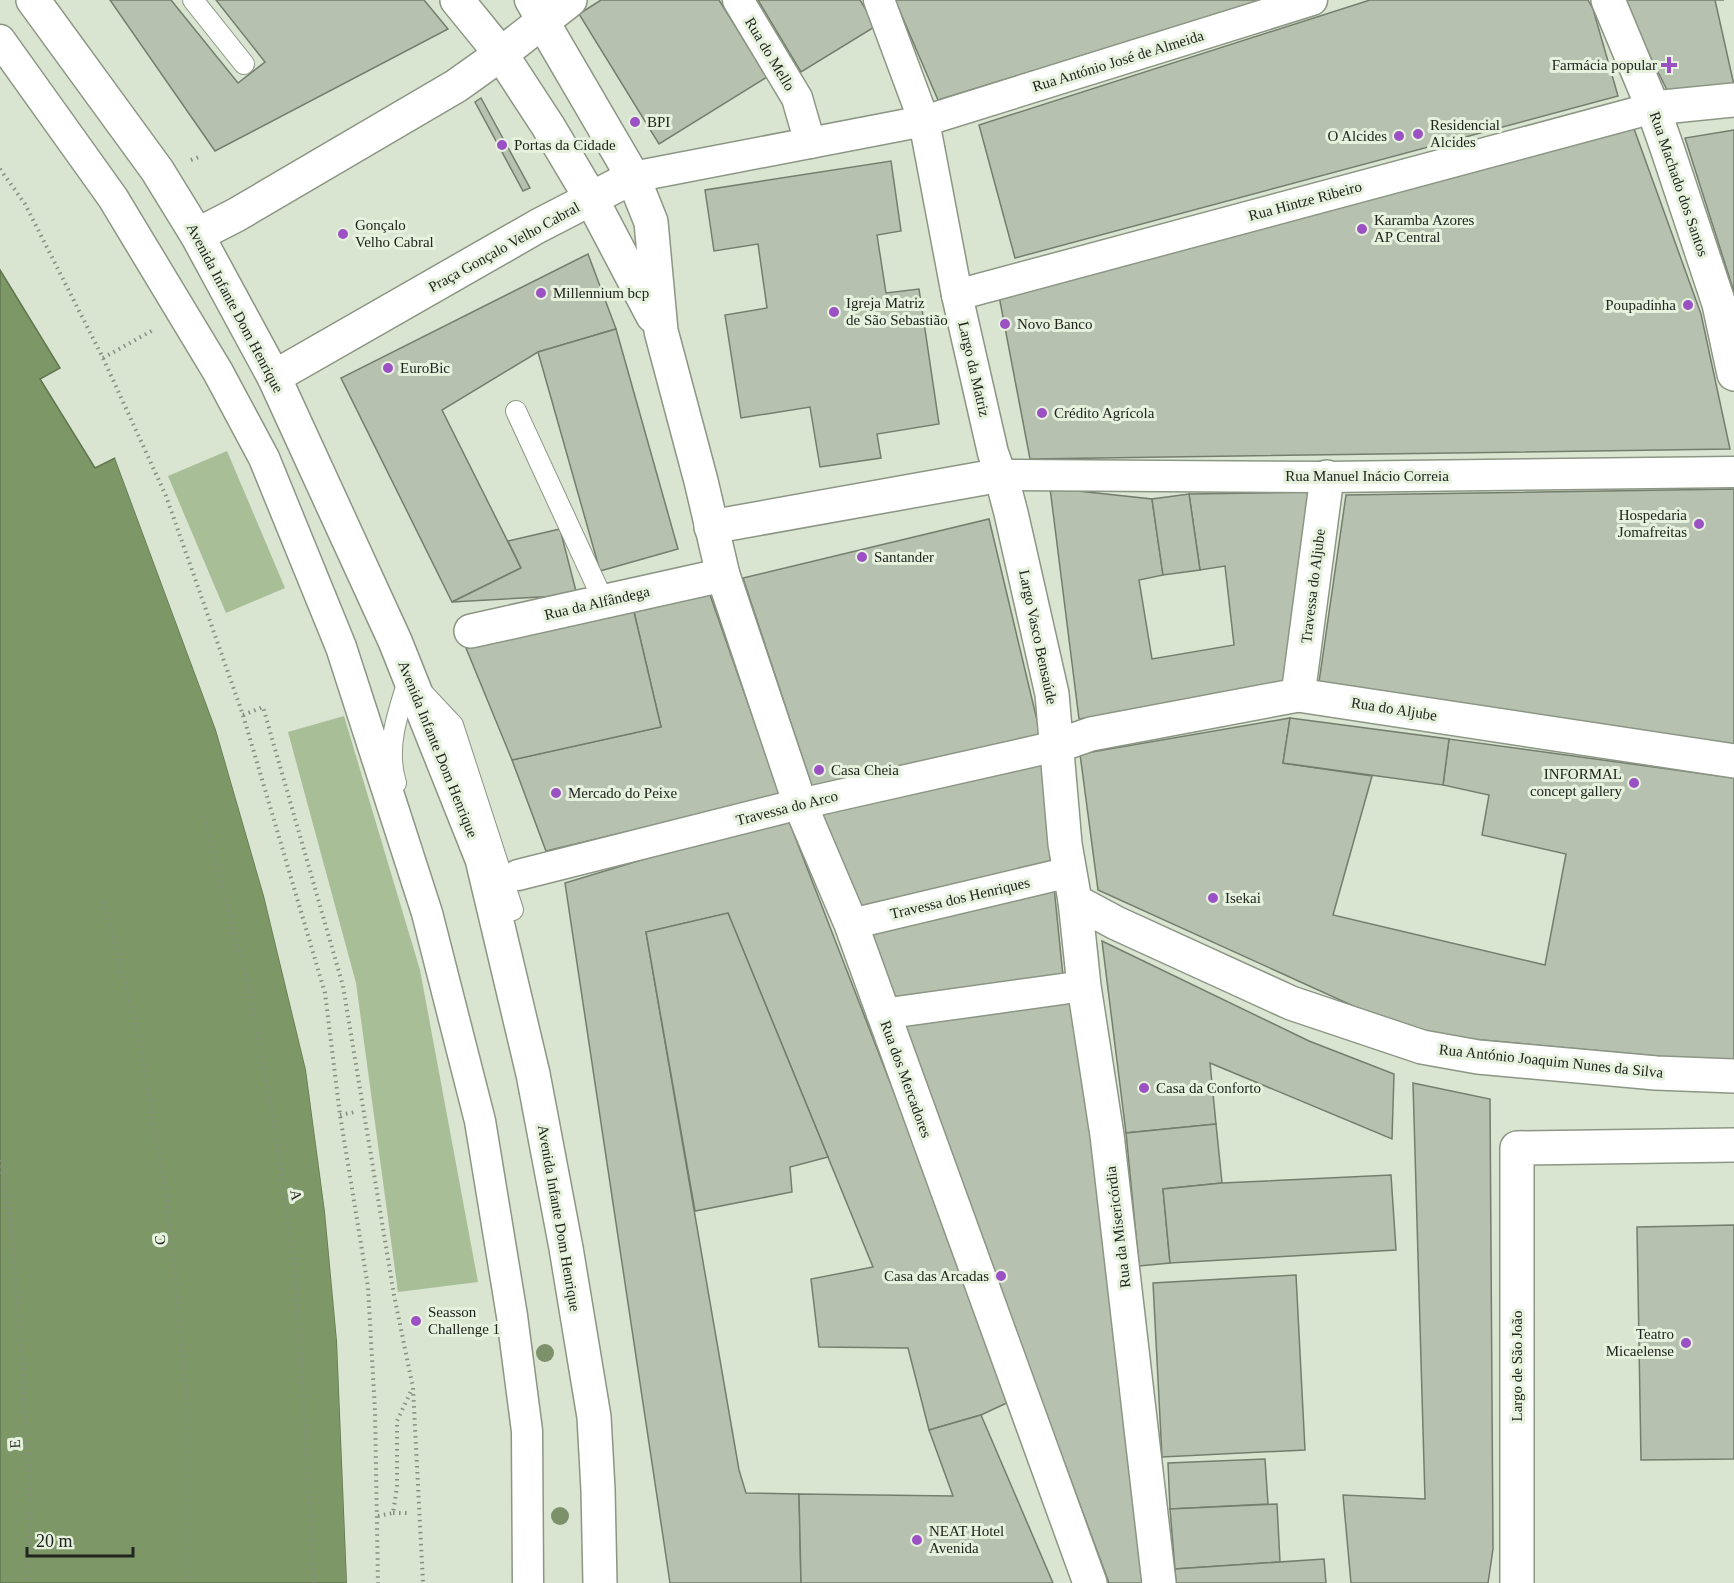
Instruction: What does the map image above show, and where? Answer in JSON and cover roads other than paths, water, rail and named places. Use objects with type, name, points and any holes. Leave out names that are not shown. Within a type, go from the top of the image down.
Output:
[{"type":"street","name":"Avenida Infante Dom Henrique","points":[[33,0],[157,170],[197,235],[274,377],[395,641],[482,859],[533,1074],[566,1248],[594,1417],[600,1583]]},
{"type":"street","name":"Praça Gonçalo Velho Cabral","points":[[274,377],[538,226],[592,200],[548,126],[501,54],[456,0]]},
{"type":"street","points":[[197,235],[236,215],[446,92],[501,54],[536,10],[570,0]]},
{"type":"street","name":"Rua do Mello","points":[[738,0],[798,98],[810,143]]},
{"type":"street","name":"Largo da Matriz","points":[[879,0],[924,121],[957,295],[993,453],[1001,475]]},
{"type":"street","name":"Rua António José de Almeida","points":[[924,121],[1312,0]]},
{"type":"street","name":"Rua Machado dos Santos","points":[[1608,0],[1653,108],[1726,303],[1734,374]]},
{"type":"street","points":[[536,10],[633,177],[651,222],[661,331],[701,481],[723,575]]},
{"type":"street","points":[[0,40],[112,198],[218,372],[264,458],[344,658],[427,913],[480,1121],[512,1316],[527,1431],[528,1583]]},
{"type":"street","points":[[1653,108],[1734,100]]},
{"type":"street","name":"Rua Hintze Ribeiro","points":[[957,295],[1653,108]]},
{"type":"street","points":[[661,331],[592,200],[633,177],[924,121]]},
{"type":"street","name":"Rua Manuel Inácio Correia","points":[[1001,475],[1327,477],[1734,472]]},
{"type":"street","points":[[711,527],[1001,475]]},
{"type":"street","name":"Largo Vasco Bensaúde","points":[[1001,475],[1052,694],[1065,844],[1072,887]]},
{"type":"street","name":"Travessa do Aljube","points":[[1298,695],[1327,477]]},
{"type":"street","name":"Rua da Alfândega","points":[[471,631],[723,575]]},
{"type":"street","name":"Rua dos Mercadores","points":[[723,575],[800,804],[851,924],[1090,1583]]},
{"type":"street","name":"Rua do Aljube","points":[[1057,746],[1091,734],[1298,695],[1734,761]]},
{"type":"street","name":"Travessa do Arco","points":[[518,874],[800,804],[1057,746]]},
{"type":"street","name":"Travessa dos Henriques","points":[[851,924],[1072,887]]},
{"type":"street","name":"Rua da Misericórdia","points":[[1072,887],[1084,986],[1107,1136],[1159,1583]]},
{"type":"street","name":"Rua António Joaquim Nunes da Silva","points":[[1072,887],[1116,923],[1291,1003],[1422,1047],[1502,1059],[1656,1073],[1734,1076]]},
{"type":"street","points":[[882,1014],[1084,986]]},
{"type":"street","name":"Largo de São João","points":[[1517,1583],[1517,1148],[1734,1145]]},
{"type":"lane","points":[[193,0],[244,64]]},
{"type":"lane","points":[[516,411],[604,602]]},
{"type":"lane","points":[[447,949],[392,768],[394,721],[409,678],[453,725],[513,910]]},
{"type":"place","name":"Farmácia popular","points":[[1669,65]]},
{"type":"place","name":"BPI","points":[[635,122]]},
{"type":"place","name":"Residencial Alcides","points":[[1418,134]]},
{"type":"place","name":"O Alcides","points":[[1399,136]]},
{"type":"place","name":"Portas da Cidade","points":[[502,145]]},
{"type":"place","name":"Karamba Azores AP Central","points":[[1362,229]]},
{"type":"place","name":"Gonçalo Velho Cabral","points":[[343,234]]},
{"type":"place","name":"Millennium bcp","points":[[541,293]]},
{"type":"place","name":"Poupadinha","points":[[1688,305]]},
{"type":"place","name":"Igreja Matriz de São Sebastião","points":[[834,312]]},
{"type":"place","name":"Novo Banco","points":[[1005,324]]},
{"type":"place","name":"EuroBic","points":[[388,368]]},
{"type":"place","name":"Crédito Agrícola","points":[[1042,413]]},
{"type":"place","name":"Hospedaria Jomafreitas","points":[[1699,524]]},
{"type":"place","name":"Santander","points":[[862,557]]},
{"type":"place","name":"Casa Cheia","points":[[819,770]]},
{"type":"place","name":"INFORMAL concept gallery","points":[[1634,783]]},
{"type":"place","name":"Mercado do Peixe","points":[[556,793]]},
{"type":"place","name":"Isekai","points":[[1213,898]]},
{"type":"place","name":"Casa da Conforto","points":[[1144,1088]]},
{"type":"place","name":"Casa das Arcadas","points":[[1001,1276]]},
{"type":"place","name":"Seasson Challenge 1","points":[[416,1321]]},
{"type":"place","name":"Teatro Micaelense","points":[[1686,1343]]},
{"type":"place","name":"NEAT Hotel Avenida","points":[[917,1540]]}]
